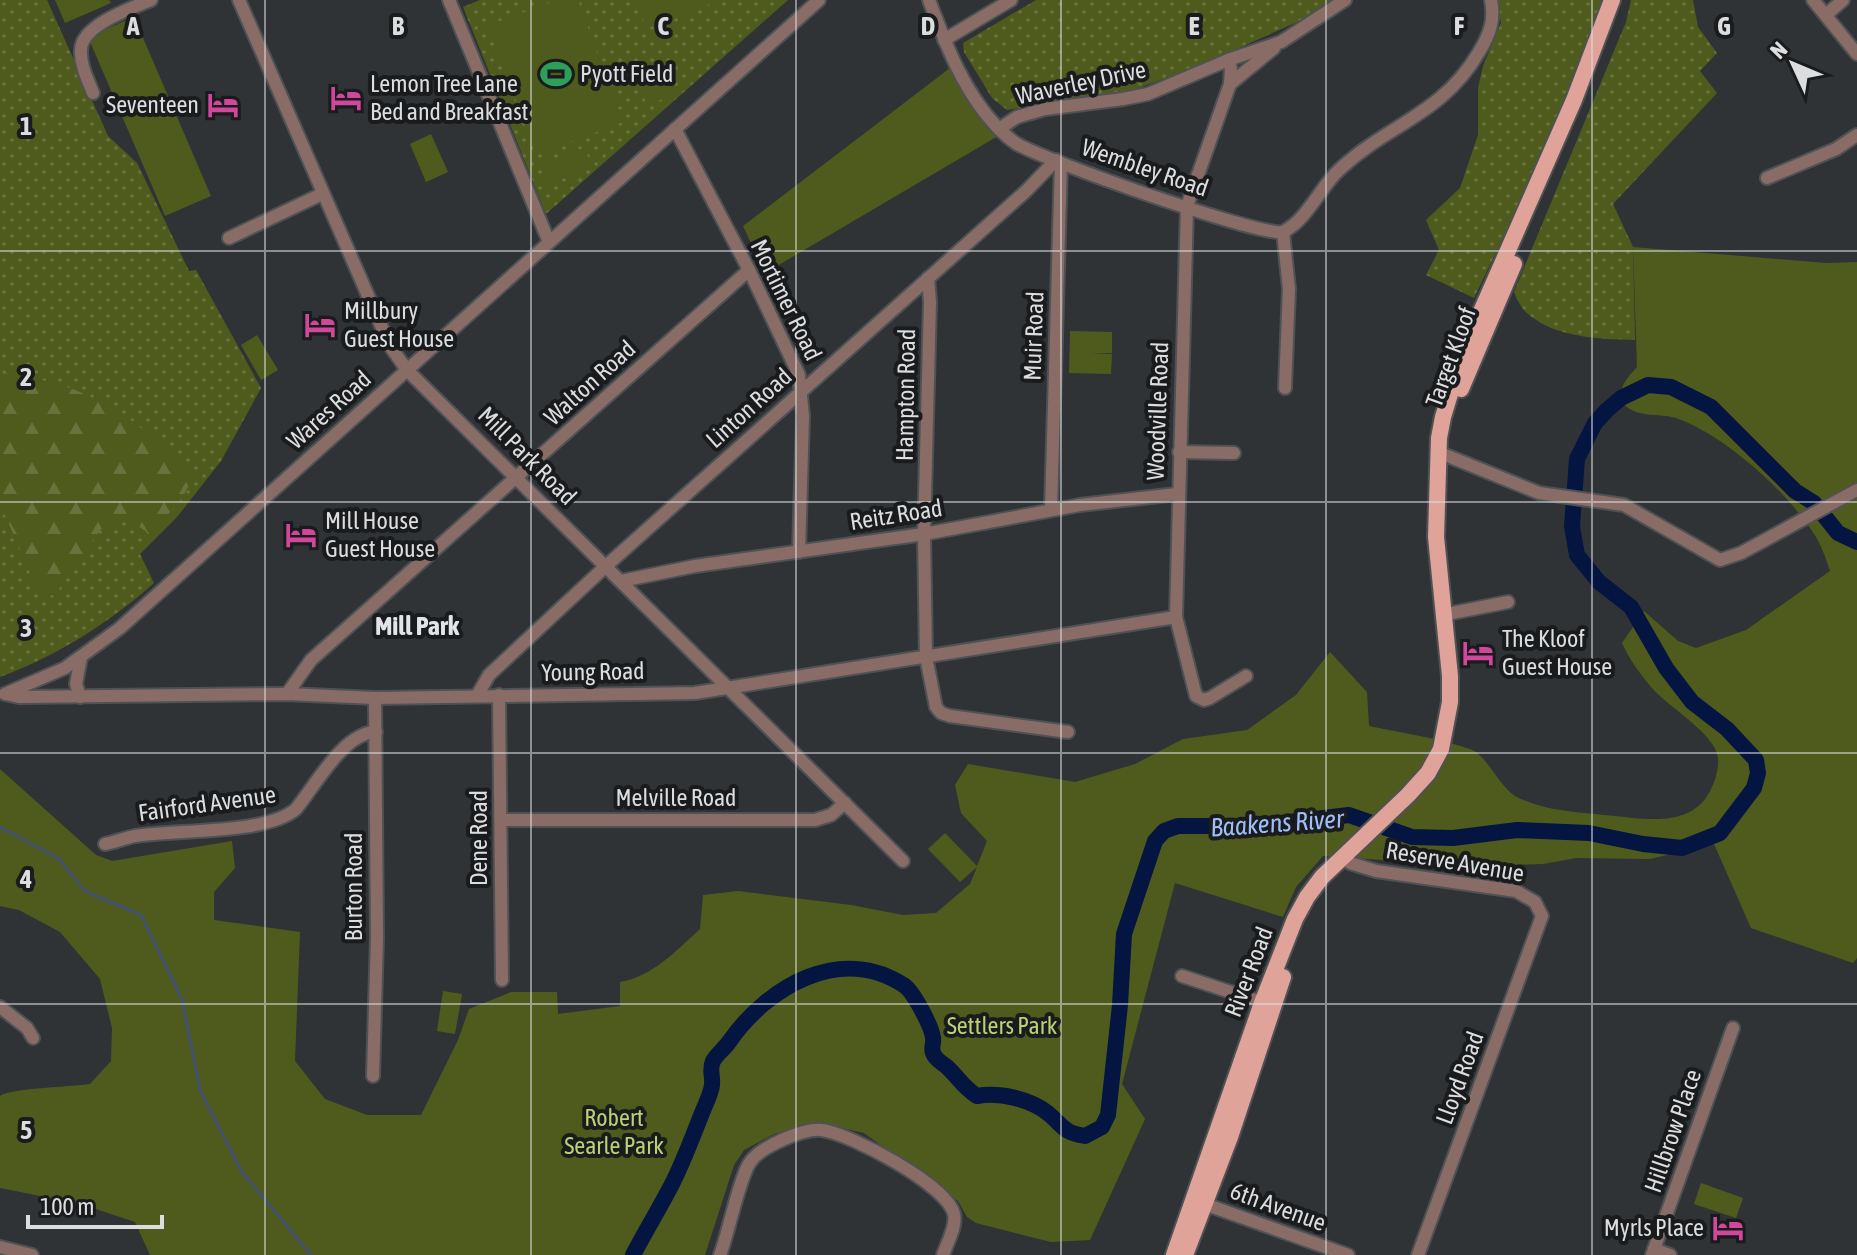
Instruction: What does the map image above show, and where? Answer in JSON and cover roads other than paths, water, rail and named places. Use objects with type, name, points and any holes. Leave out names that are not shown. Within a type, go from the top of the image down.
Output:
[{"type":"main road","name":"Target Kloof","points":[[1485,317],[1612,0]]},
{"type":"main road","name":"Target Kloof","points":[[1445,752],[1459,718],[1461,682],[1452,613],[1443,454],[1439,438],[1452,382],[1606,54],[1622,0]]},
{"type":"main road","name":"Target Kloof","points":[[1443,454],[1436,537],[1450,676],[1445,752]]},
{"type":"main road","name":"River Road","points":[[1174,1255],[1199,1202],[1224,1135],[1267,1004],[1307,897],[1326,872],[1350,859],[1445,752]]},
{"type":"main road","name":"River Road","points":[[1185,1255],[1199,1202]]},
{"type":"street","points":[[93,93],[83,66],[80,49],[83,39],[126,4],[151,0]]},
{"type":"street","name":"Mill Park Road","points":[[239,0],[390,346],[407,370],[903,861]]},
{"type":"street","points":[[449,0],[549,242]]},
{"type":"street","name":"Wares Road","points":[[2,694],[45,678],[81,657],[120,628],[819,0]]},
{"type":"street","name":"Wembley Road","points":[[929,0],[944,40],[971,93],[999,129],[1015,143],[1059,162],[1187,206],[1262,230],[1283,232]]},
{"type":"street","points":[[944,40],[1011,0]]},
{"type":"street","name":"Waverley Drive","points":[[999,129],[1017,117],[1045,109],[1148,94],[1228,60],[1281,42],[1345,0]]},
{"type":"street","points":[[1285,388],[1289,289],[1283,232],[1294,224],[1345,165],[1433,106],[1461,78],[1489,35],[1493,19],[1491,0]]},
{"type":"street","points":[[1813,0],[1857,54]]},
{"type":"street","points":[[1826,15],[1843,0]]},
{"type":"street","points":[[1230,84],[1281,42]]},
{"type":"street","points":[[1228,60],[1230,84]]},
{"type":"street","name":"Woodville Road","points":[[1230,84],[1187,206],[1176,617],[1196,696],[1204,700],[1210,698],[1246,676]]},
{"type":"street","name":"Mortimer Road","points":[[675,129],[794,362],[802,390],[799,552]]},
{"type":"street","points":[[1767,178],[1836,149],[1857,135]]},
{"type":"street","name":"Linton Road","points":[[478,694],[489,675],[606,566],[1059,162]]},
{"type":"street","name":"Muir Road","points":[[1051,510],[1059,162]]},
{"type":"street","points":[[229,238],[322,194]]},
{"type":"street","name":"Walton Road","points":[[287,694],[311,660],[749,270]]},
{"type":"street","name":"Hampton Road","points":[[928,278],[924,534],[926,657],[934,700],[941,713],[1068,732]]},
{"type":"street","points":[[1179,452],[1234,453]]},
{"type":"street","points":[[1443,454],[1528,489],[1559,497],[1624,505],[1720,560],[1736,556],[1857,490]]},
{"type":"street","name":"Reitz Road","points":[[621,581],[695,566],[924,534],[1051,510],[1177,494]]},
{"type":"street","points":[[1452,613],[1508,602]]},
{"type":"street","name":"Young Road","points":[[2,694],[80,697],[287,694],[375,698],[695,693],[1176,617]]},
{"type":"street","points":[[80,697],[76,684],[81,657]]},
{"type":"street","name":"Dene Road","points":[[499,695],[502,980]]},
{"type":"street","name":"Burton Road","points":[[373,1076],[377,937],[375,698]]},
{"type":"street","name":"Fairford Avenue","points":[[105,844],[135,836],[229,828],[285,817],[303,801],[349,741],[362,733],[376,732]]},
{"type":"street","name":"Melville Road","points":[[501,820],[815,820],[831,815],[845,803]]},
{"type":"street","name":"Reserve Avenue","points":[[1350,859],[1376,871],[1516,891],[1535,902],[1542,916]]},
{"type":"street","name":"Lloyd Road","points":[[1418,1255],[1542,916]]},
{"type":"street","points":[[1182,976],[1267,1004]]},
{"type":"street","points":[[0,1007],[27,1028],[33,1038]]},
{"type":"street","name":"Hillbrow Place","points":[[1670,1255],[1653,1252],[1733,1028]]},
{"type":"street","points":[[720,1255],[749,1163],[774,1144],[811,1130],[842,1135],[903,1168],[942,1195],[950,1204],[955,1220],[943,1255]]},
{"type":"street","name":"6th Avenue","points":[[1199,1202],[1348,1255]]},
{"type":"street","points":[[0,1247],[32,1255]]},
{"type":"waterway","name":"Baakens River","points":[[633,1255],[687,1150],[710,1092],[711,1067],[715,1058],[764,1004],[807,977],[831,970],[856,969],[881,974],[905,986],[918,1003],[929,1026],[935,1057],[977,1096],[995,1095],[1024,1101],[1042,1109],[1072,1133],[1085,1136],[1102,1127],[1108,1115],[1124,934],[1155,841],[1164,831],[1178,826],[1256,826],[1349,815],[1412,837],[1453,838],[1517,830],[1589,833],[1682,848],[1720,833],[1754,788],[1758,773],[1756,760],[1727,729],[1692,702],[1666,668],[1631,607],[1599,582],[1577,555],[1572,526],[1577,459],[1595,423],[1621,398],[1648,385],[1671,387],[1711,407],[1795,491],[1814,503],[1838,533],[1857,542]]},
{"type":"waterway","points":[[0,827],[58,858],[85,891],[141,915],[182,999],[200,1090],[242,1172],[311,1255]]},
{"type":"place","name":"Pyott Field","points":[[556,74]]},
{"type":"place","name":"Lemon Tree Lane Bed and Breakfast","points":[[346,98]]},
{"type":"place","name":"Seventeen","points":[[223,105]]},
{"type":"place","name":"Millbury Guest House","points":[[320,325]]},
{"type":"place","name":"Mill House Guest House","points":[[301,535]]},
{"type":"place","name":"The Kloof Guest House","points":[[1478,653]]},
{"type":"place","name":"Myrls Place","points":[[1728,1228]]},
{"type":"district","name":"Mill Park","points":[[417,626]]},
{"type":"park label","name":"Settlers Park","points":[[1002,1026]]},
{"type":"park label","name":"Robert Searle Park","points":[[614,1132]]}]
